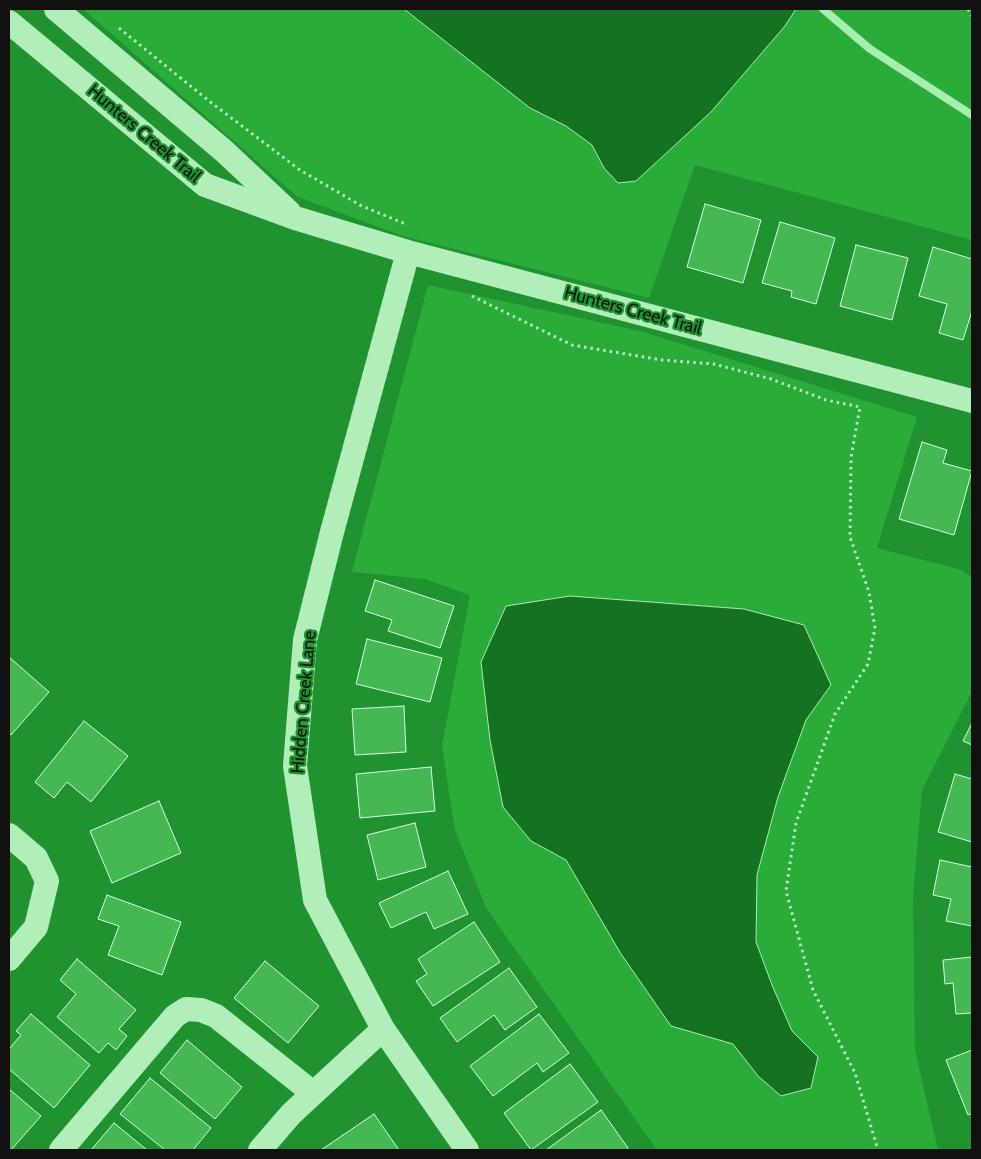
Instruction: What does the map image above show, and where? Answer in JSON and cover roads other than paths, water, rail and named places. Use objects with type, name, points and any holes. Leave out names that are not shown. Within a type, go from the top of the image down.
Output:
[{"type":"street","name":"Hunters Creek Trail","points":[[56,9],[224,151],[295,218]]},
{"type":"street","name":"Hunters Creek Trail","points":[[9,22],[205,185],[295,218],[408,252],[972,401]]},
{"type":"street","name":"Hidden Creek Lane","points":[[408,252],[332,532],[305,640],[295,766],[315,900],[383,1029],[467,1150]]},
{"type":"street","points":[[9,835],[36,858],[47,881],[36,927],[9,959]]},
{"type":"street","points":[[61,1150],[175,1016],[186,1009],[201,1010],[216,1016],[313,1093]]},
{"type":"street","points":[[260,1150],[291,1114],[383,1029]]},
{"type":"waterway","points":[[823,9],[870,49],[972,115]]}]
